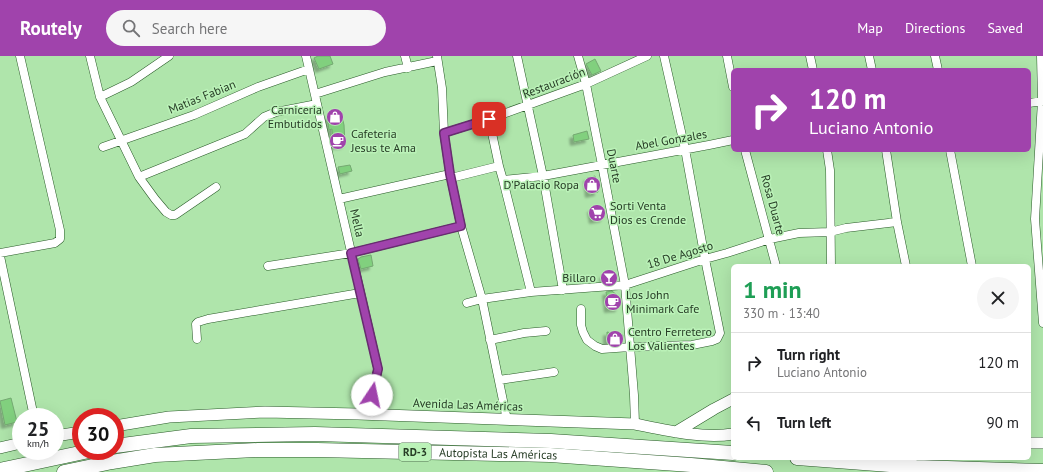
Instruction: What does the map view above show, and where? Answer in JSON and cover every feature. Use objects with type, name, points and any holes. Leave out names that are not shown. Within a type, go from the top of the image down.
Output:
[{"type":"highway","name":"Autopista Las Américas","points":[[124,445],[191,436],[315,434],[551,441],[731,453]]},
{"type":"highway","name":"Autopista Las Américas","points":[[64,472],[155,455],[258,450],[550,455],[766,472]]},
{"type":"highway","points":[[0,470],[72,455]]},
{"type":"highway","points":[[823,460],[916,467],[1043,471]]},
{"type":"highway","points":[[901,460],[916,467]]},
{"type":"main road","points":[[676,432],[731,400]]},
{"type":"main road","name":"Avenida Las Américas","points":[[124,424],[169,417],[265,412],[635,424],[676,432],[724,436],[731,434]]},
{"type":"main road","points":[[1031,443],[1043,443]]},
{"type":"main road","points":[[0,448],[12,445]]},
{"type":"street","points":[[0,253],[55,243],[60,239],[60,230],[20,56]]},
{"type":"street","points":[[90,56],[100,97],[121,141],[140,177],[155,200],[166,212],[171,215],[175,215],[216,187]]},
{"type":"street","points":[[100,97],[131,82],[169,56]]},
{"type":"street","name":"Mella","points":[[306,56],[378,369],[372,395],[358,414]]},
{"type":"street","points":[[405,56],[408,68]]},
{"type":"street","points":[[517,56],[543,176],[563,290]]},
{"type":"street","name":"Duarte","points":[[578,56],[586,84],[625,285],[635,424]]},
{"type":"street","name":"Restauración","points":[[444,133],[528,106],[586,84],[647,56]]},
{"type":"street","points":[[580,309],[581,325],[587,340],[602,349],[692,345],[712,341],[717,338],[720,333],[664,56]]},
{"type":"street","points":[[727,56],[731,77]]},
{"type":"street","points":[[810,56],[813,68]]},
{"type":"street","points":[[869,56],[872,68]]},
{"type":"street","points":[[935,56],[938,68]]},
{"type":"street","points":[[1041,56],[1042,101],[1039,219],[1043,323]]},
{"type":"street","points":[[314,94],[385,72],[408,68],[437,59],[442,88],[444,133],[451,176],[461,226],[482,299],[507,420]]},
{"type":"street","name":"Matias Fabian","points":[[103,147],[194,115],[258,87],[309,69]]},
{"type":"street","points":[[1031,103],[1042,101]]},
{"type":"street","points":[[140,177],[245,134],[264,117],[276,112],[317,104]]},
{"type":"street","points":[[489,119],[499,166],[531,292]]},
{"type":"street","name":"Abel Gonzales","points":[[503,180],[543,176],[731,140]]},
{"type":"street","name":"Rosa Duarte","points":[[746,152],[776,264]]},
{"type":"street","points":[[827,152],[830,170],[831,264]]},
{"type":"street","points":[[886,152],[897,222],[906,264]]},
{"type":"street","points":[[950,152],[972,264]]},
{"type":"street","points":[[339,199],[499,166]]},
{"type":"street","name":"18 De Agosto","points":[[467,303],[482,299],[531,292],[625,285],[770,239],[799,233],[830,232],[846,228],[897,222]]},
{"type":"street","points":[[268,266],[351,253],[461,226]]},
{"type":"street","points":[[0,256],[32,408]]},
{"type":"street","points":[[197,339],[196,324],[208,319],[360,293]]},
{"type":"street","points":[[490,340],[524,333],[546,331]]},
{"type":"street","points":[[499,380],[554,372]]},
{"type":"building","points":[[318,56],[330,56],[333,64],[319,69],[314,58]]},
{"type":"building","points":[[595,59],[601,71],[592,75],[586,64]]},
{"type":"building","points":[[341,112],[344,125],[345,145],[333,146],[332,129],[329,130],[327,116]]},
{"type":"building","points":[[587,131],[589,139],[574,142],[573,135]]},
{"type":"building","points":[[350,165],[352,171],[340,174],[338,167]]},
{"type":"building","name":"D'Palacio Ropa","points":[[595,176],[598,192],[589,194],[587,178]]},
{"type":"building","name":"Sorti Venta Dios es Crende","points":[[602,207],[604,218],[593,220],[591,209]]},
{"type":"building","points":[[371,255],[373,266],[361,269],[358,259]]},
{"type":"building","name":"Billaro","points":[[614,273],[615,280],[604,281],[603,275]]},
{"type":"building","name":"Los John Minimark Cafe","points":[[612,291],[618,296],[619,308],[608,309],[606,292]]},
{"type":"building","name":"Centro Ferretero Los Valientes","points":[[607,332],[623,335],[622,342],[607,342]]},
{"type":"building","points":[[11,398],[14,408],[12,408],[12,423],[5,425],[0,401]]},
{"type":"place","name":"Carniceria Embutidos","points":[[335,117]]},
{"type":"place","name":"Cafeteria Jesus te Ama","points":[[338,141]]},
{"type":"place","name":"D'Palacio Ropa","points":[[592,185]]},
{"type":"place","name":"Sorti Venta Dios es Crende","points":[[597,213]]},
{"type":"place","name":"Billaro","points":[[609,278]]},
{"type":"place","name":"Los John Minimark Cafe","points":[[613,302]]},
{"type":"place","name":"Centro Ferretero Los Valientes","points":[[615,339]]},
{"type":"route","points":[[372,395],[378,369],[351,253],[461,226],[450,174],[444,133],[489,119]]}]
